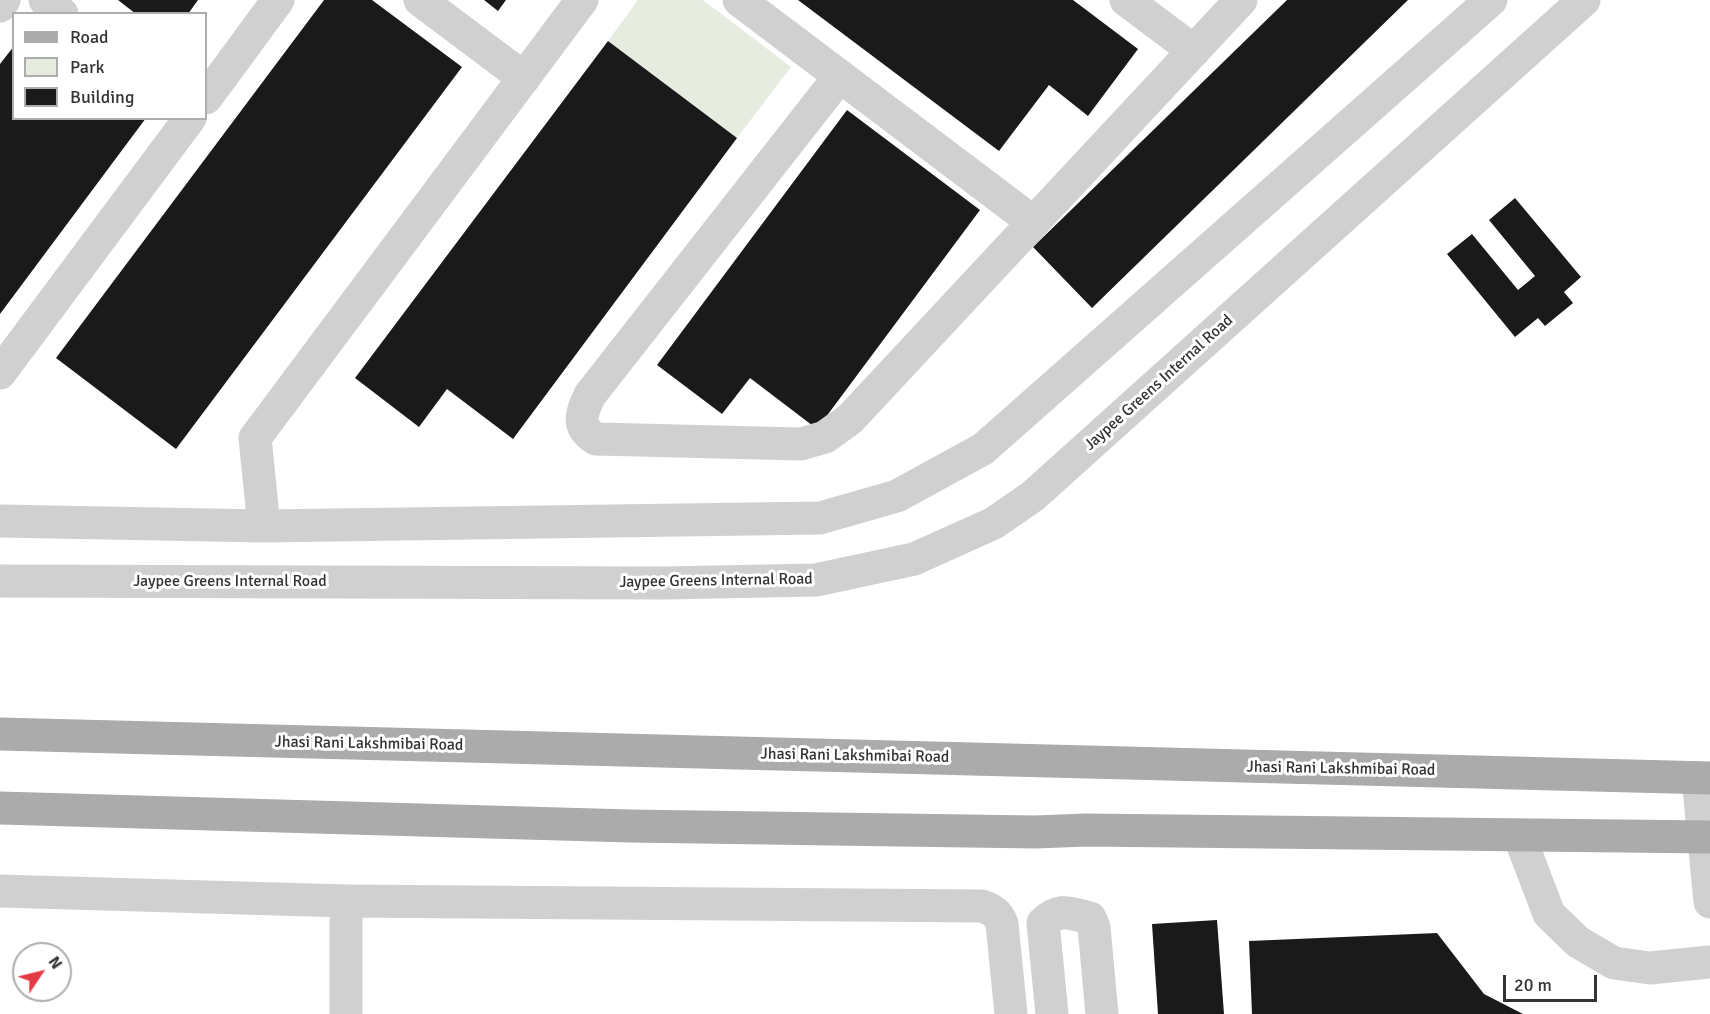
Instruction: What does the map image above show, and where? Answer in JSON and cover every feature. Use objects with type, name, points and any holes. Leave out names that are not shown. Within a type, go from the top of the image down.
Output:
[{"type":"main road","name":"Jhasi Rani Lakshmibai Road","points":[[0,734],[1704,778]]},
{"type":"main road","points":[[0,808],[630,826],[1035,832],[1086,830],[1707,836]]},
{"type":"street","points":[[0,6],[4,0]]},
{"type":"street","points":[[45,0],[60,12]]},
{"type":"street","points":[[207,97],[279,0]]},
{"type":"street","points":[[420,0],[524,78]]},
{"type":"street","points":[[264,526],[255,438],[582,0]]},
{"type":"street","points":[[739,0],[1034,222]]},
{"type":"street","points":[[1126,0],[1194,51]]},
{"type":"street","points":[[840,76],[590,395],[583,409],[582,422],[586,433],[596,439],[801,444],[825,437],[850,419],[1241,0]]},
{"type":"street","points":[[0,521],[264,526],[820,518],[897,496],[983,449],[1491,0]]},
{"type":"street","name":"Jaypee Greens Internal Road","points":[[0,581],[664,583],[816,580],[914,559],[994,523],[1033,496],[1584,0]]},
{"type":"street","points":[[0,373],[189,120]]},
{"type":"street","points":[[1704,778],[1710,902]]},
{"type":"street","points":[[1519,835],[1549,914],[1578,942],[1614,963],[1632,966],[1650,968],[1710,962]]},
{"type":"street","points":[[0,891],[346,901],[982,906],[993,910],[999,916],[1002,924],[1011,1014]]},
{"type":"street","points":[[346,901],[346,1014]]},
{"type":"street","points":[[1052,1014],[1043,923],[1057,912],[1090,918],[1094,927],[1102,1014]]},
{"type":"green space","points":[[638,0],[703,0],[791,67],[737,138],[608,41]]},
{"type":"building","points":[[118,0],[198,0],[189,12],[133,12]]},
{"type":"building","points":[[324,0],[372,0],[462,67],[176,449],[56,358]]},
{"type":"building","points":[[484,0],[506,0],[498,11]]},
{"type":"building","points":[[798,0],[1073,0],[1138,49],[1088,116],[1049,85],[999,151]]},
{"type":"building","points":[[1287,0],[1408,0],[1092,308],[1033,247]]},
{"type":"building","points":[[608,41],[737,138],[513,439],[447,389],[419,427],[355,378]]},
{"type":"building","points":[[12,49],[12,120],[145,120],[0,314],[0,64]]},
{"type":"building","points":[[847,110],[980,210],[817,429],[750,378],[722,414],[657,365]]},
{"type":"building","points":[[1515,198],[1581,277],[1564,292],[1573,303],[1545,326],[1538,318],[1515,337],[1447,254],[1472,234],[1518,290],[1535,276],[1489,220]]},
{"type":"building","points":[[1217,920],[1224,1014],[1158,1014],[1152,924]]},
{"type":"building","points":[[1437,933],[1484,994],[1523,1014],[1252,1014],[1249,941]]}]
